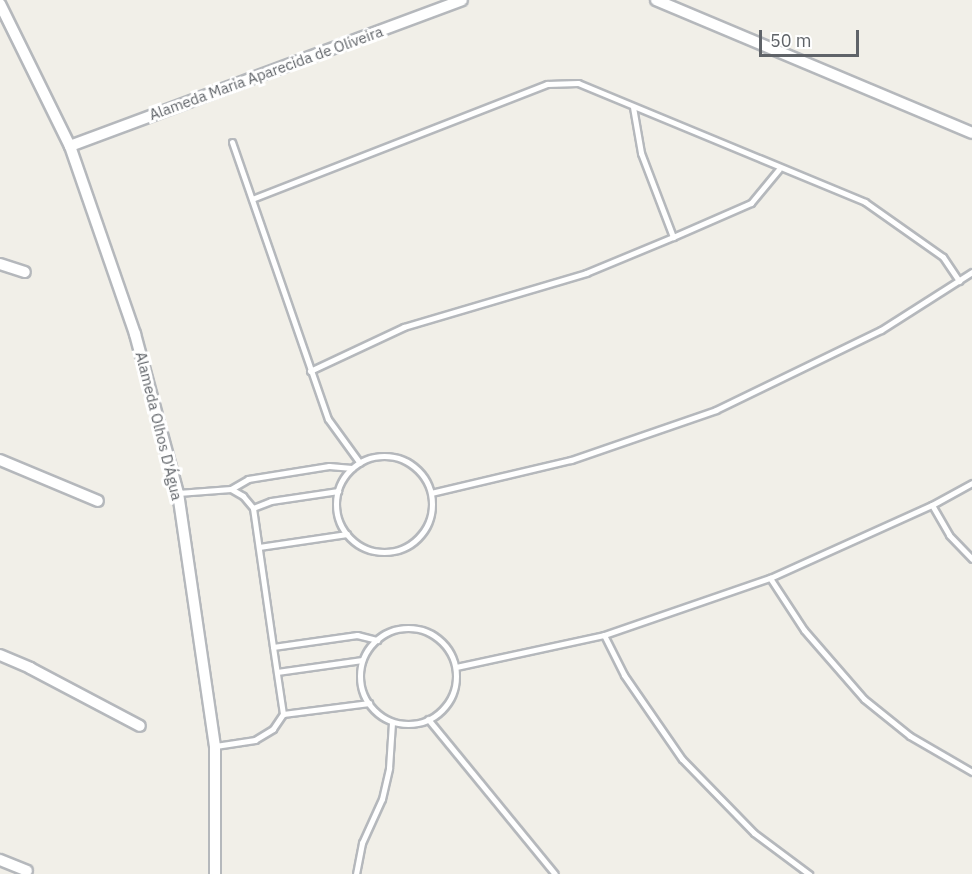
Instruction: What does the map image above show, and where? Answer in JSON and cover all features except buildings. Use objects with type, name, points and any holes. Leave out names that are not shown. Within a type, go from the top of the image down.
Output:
[{"type":"street","name":"Alameda Maria Aparecida de Oliveira","points":[[70,146],[462,0]]},
{"type":"street","points":[[656,0],[972,133]]},
{"type":"street","name":"Alameda Olhos D'Água","points":[[0,4],[70,146],[135,334],[178,493],[215,746],[215,874]]},
{"type":"street","points":[[0,264],[25,272]]},
{"type":"street","points":[[0,460],[98,501]]},
{"type":"street","points":[[0,655],[30,668],[140,726]]},
{"type":"street","points":[[0,860],[27,871]]},
{"type":"lane","points":[[252,199],[547,84],[578,83],[779,169],[865,202],[943,257],[959,281]]},
{"type":"lane","points":[[633,107],[641,153],[673,237]]},
{"type":"lane","points":[[232,142],[328,419],[360,463]]},
{"type":"lane","points":[[310,371],[405,327],[586,273],[673,237],[751,203],[779,169]]},
{"type":"lane","points":[[431,494],[572,460],[716,410],[881,330],[972,272]]},
{"type":"lane","points":[[389,456],[408,462],[423,475],[431,494],[431,513],[423,532],[408,545],[389,552],[369,550],[352,540],[340,524],[336,504],[338,491],[352,468],[369,458],[389,456]]},
{"type":"lane","points":[[178,493],[231,489],[248,479],[329,466],[352,468]]},
{"type":"lane","points":[[456,667],[604,635],[770,578],[932,505],[972,483]]},
{"type":"lane","points":[[215,746],[255,740],[273,729],[282,714],[253,508],[243,496],[231,489]]},
{"type":"lane","points":[[253,508],[272,501],[338,491]]},
{"type":"lane","points":[[932,505],[949,535],[972,559]]},
{"type":"lane","points":[[259,548],[347,534]]},
{"type":"lane","points":[[770,578],[804,630],[864,699],[910,736],[972,772]]},
{"type":"lane","points":[[399,628],[424,630],[445,644],[456,667],[454,692],[440,713],[417,724],[392,723],[372,709],[361,686],[362,660],[377,640],[399,628]]},
{"type":"lane","points":[[273,647],[357,635],[377,640]]},
{"type":"lane","points":[[604,635],[624,675],[682,759],[754,833],[809,874]]},
{"type":"lane","points":[[277,672],[362,660]]},
{"type":"lane","points":[[282,714],[369,703]]},
{"type":"lane","points":[[428,719],[555,874]]},
{"type":"lane","points":[[356,874],[362,843],[382,798],[389,768],[392,723]]}]
